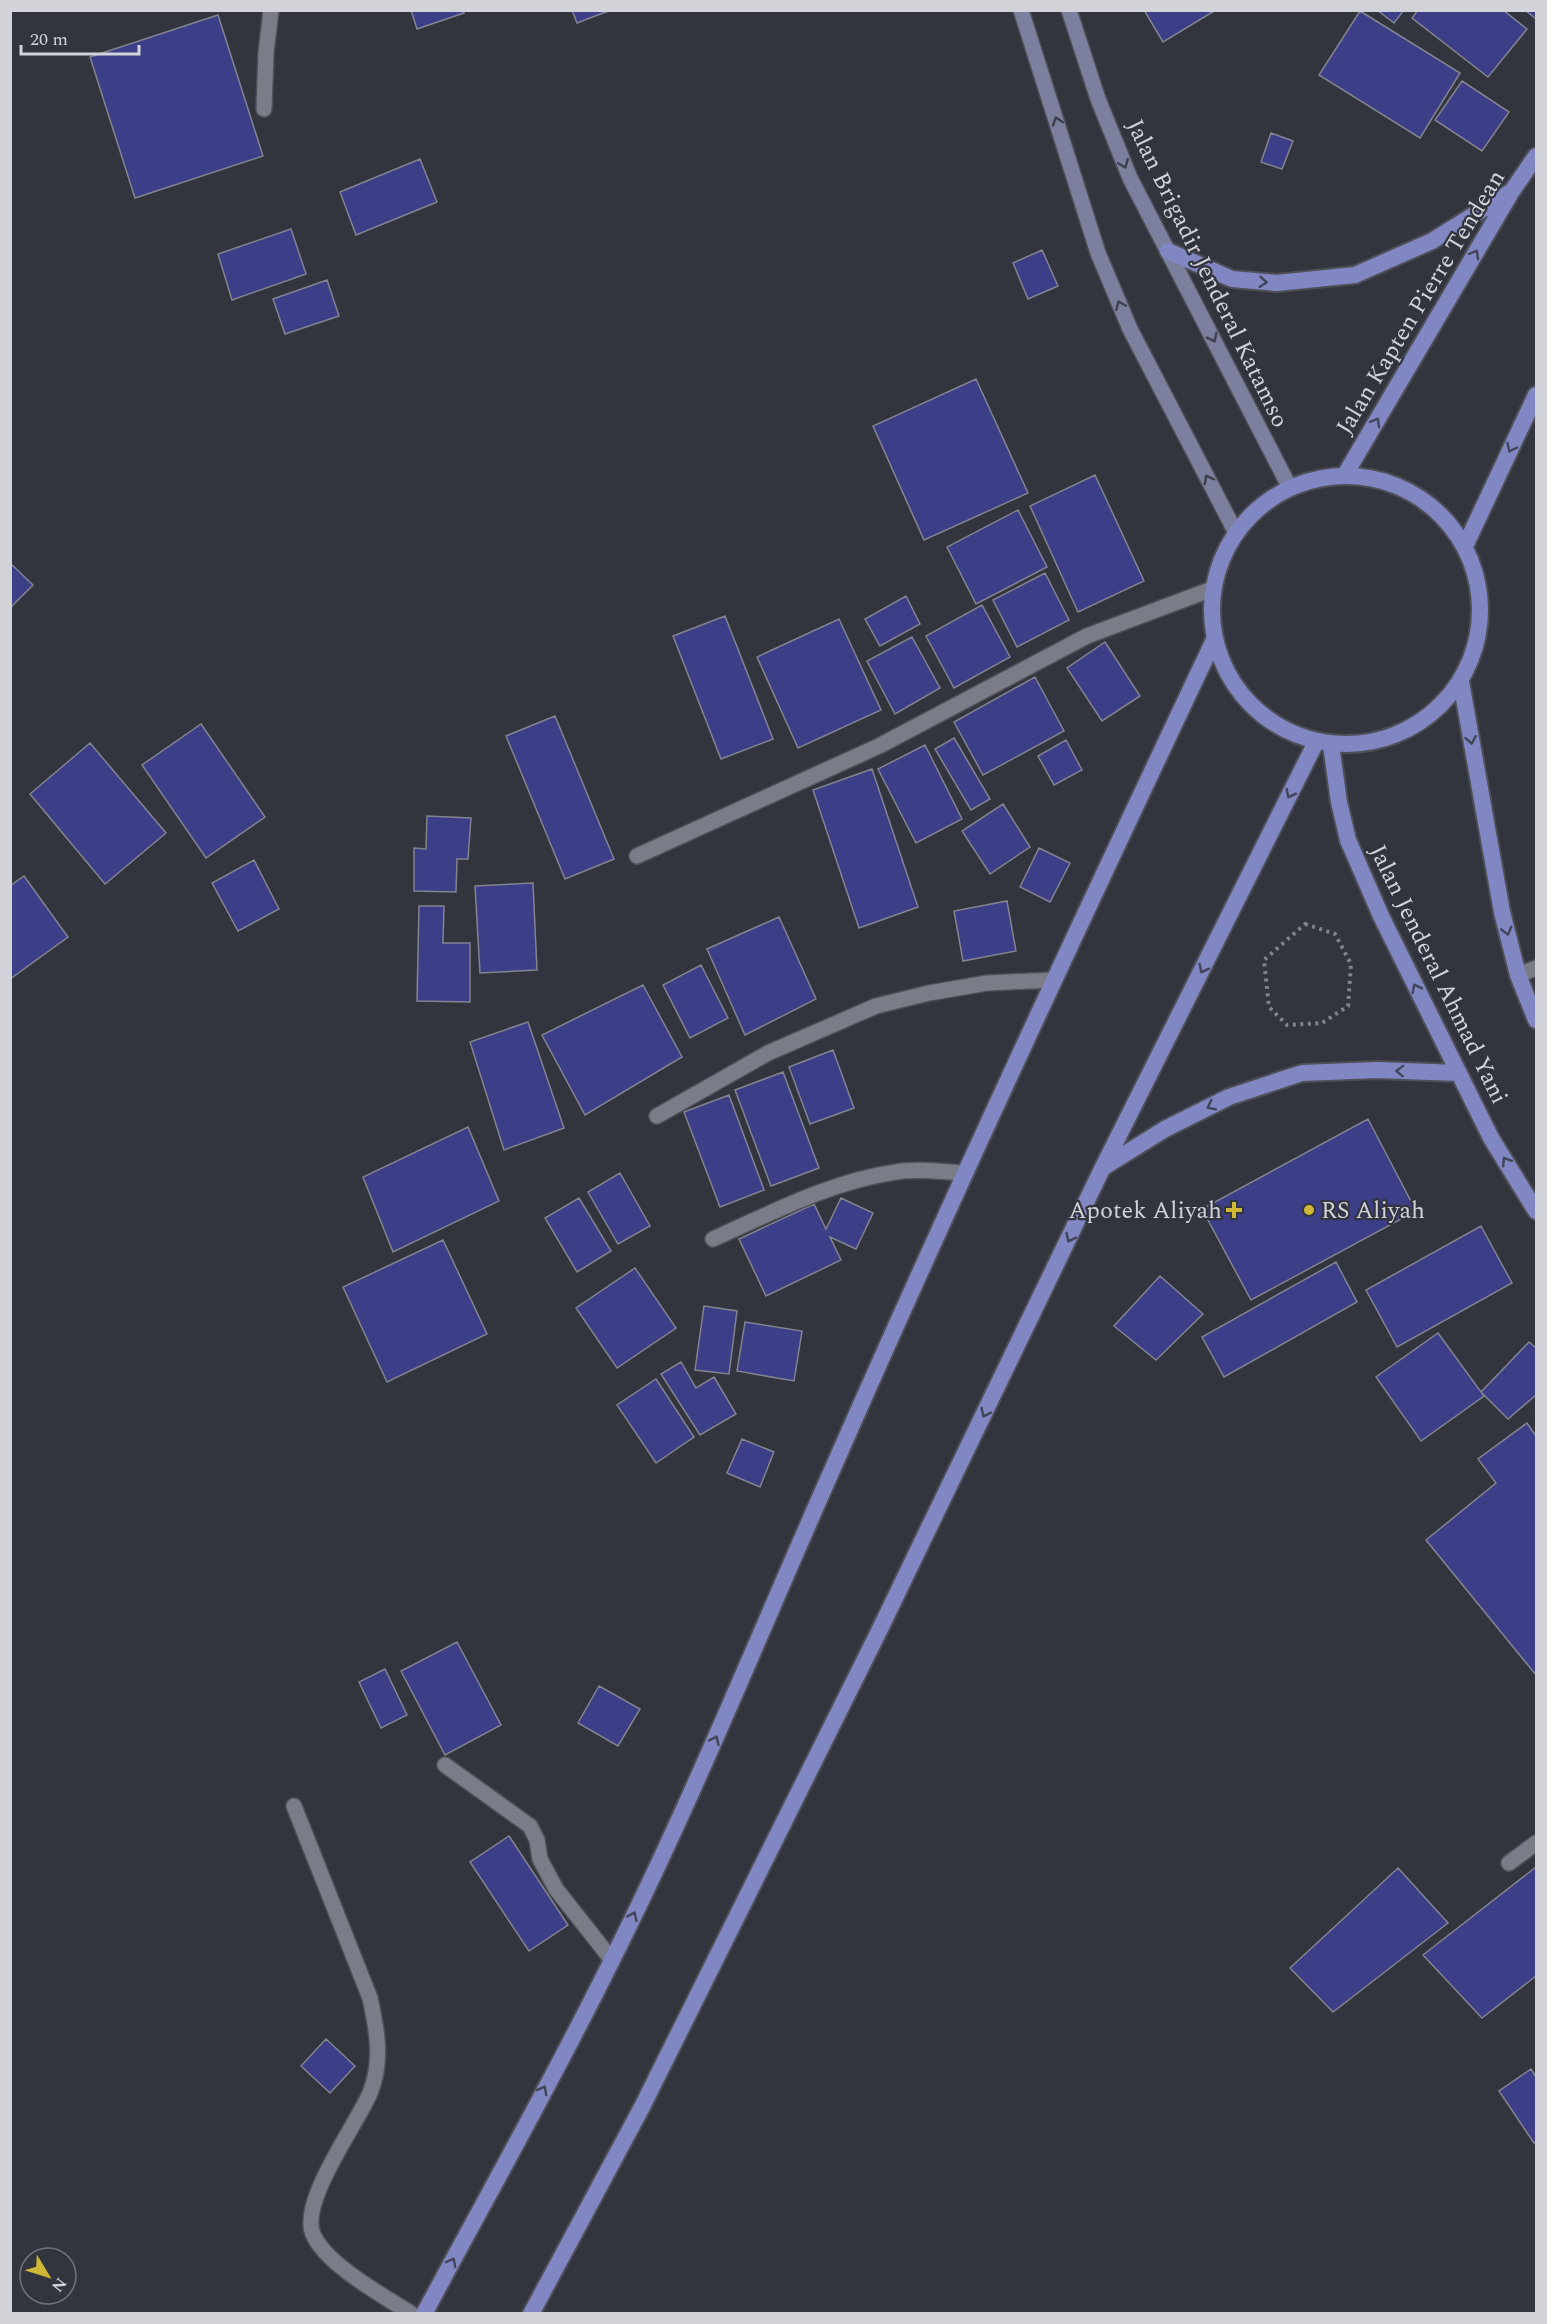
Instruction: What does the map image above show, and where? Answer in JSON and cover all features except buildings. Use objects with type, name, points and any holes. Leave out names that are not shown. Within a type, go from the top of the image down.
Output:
[{"type":"highway","name":"Jalan Kapten Pierre Tendean","points":[[1346,473],[1512,191],[1536,156]]},
{"type":"highway","points":[[1168,251],[1232,279],[1277,283],[1355,275],[1432,241],[1512,191]]},
{"type":"highway","points":[[1466,544],[1536,395]]},
{"type":"highway","points":[[1346,473],[1416,491],[1466,544],[1482,613],[1461,682],[1436,710],[1405,732],[1369,743],[1324,743],[1269,722],[1234,686],[1214,640],[1212,589],[1235,531],[1289,486],[1346,473]]},
{"type":"highway","points":[[424,2313],[612,1960],[740,1684],[832,1469],[965,1173],[1214,640]]},
{"type":"highway","points":[[1461,682],[1498,890],[1518,975],[1536,1020]]},
{"type":"highway","points":[[531,2313],[653,2085],[880,1629],[1103,1167],[1324,743]]},
{"type":"highway","name":"Jalan Jenderal Ahmad Yani","points":[[1324,743],[1348,840],[1381,916],[1491,1138],[1536,1211]]},
{"type":"highway","points":[[1103,1167],[1165,1129],[1228,1097],[1302,1073],[1377,1070],[1458,1073]]},
{"type":"main road","points":[[1021,10],[1098,253],[1130,329],[1235,531]]},
{"type":"main road","name":"Jalan Brigadir Jenderal Katamso","points":[[1069,10],[1098,99],[1130,178],[1289,486]]},
{"type":"street","points":[[264,109],[266,53],[271,10]]},
{"type":"street","points":[[637,856],[879,746],[1087,636],[1212,589]]},
{"type":"street","points":[[1518,975],[1536,968]]},
{"type":"street","points":[[657,1116],[768,1053],[876,1006],[929,993],[987,983],[1054,980]]},
{"type":"street","points":[[713,1239],[804,1199],[861,1179],[898,1171],[965,1173]]},
{"type":"street","points":[[445,1765],[530,1826],[537,1840],[540,1859],[556,1889],[612,1960]]},
{"type":"street","points":[[294,1806],[370,1998],[377,2031],[379,2058],[370,2092],[335,2155],[312,2208],[312,2234],[329,2256],[356,2279],[412,2313]]},
{"type":"street","points":[[1509,1863],[1536,1843]]},
{"type":"path","points":[[1305,924],[1335,934],[1351,964],[1348,1006],[1322,1023],[1287,1024],[1269,1006],[1264,960],[1305,924]]},
{"type":"place","name":"Apotek Aliyah","points":[[1234,1210]]},
{"type":"place","name":"RS Aliyah","points":[[1309,1210]]}]
